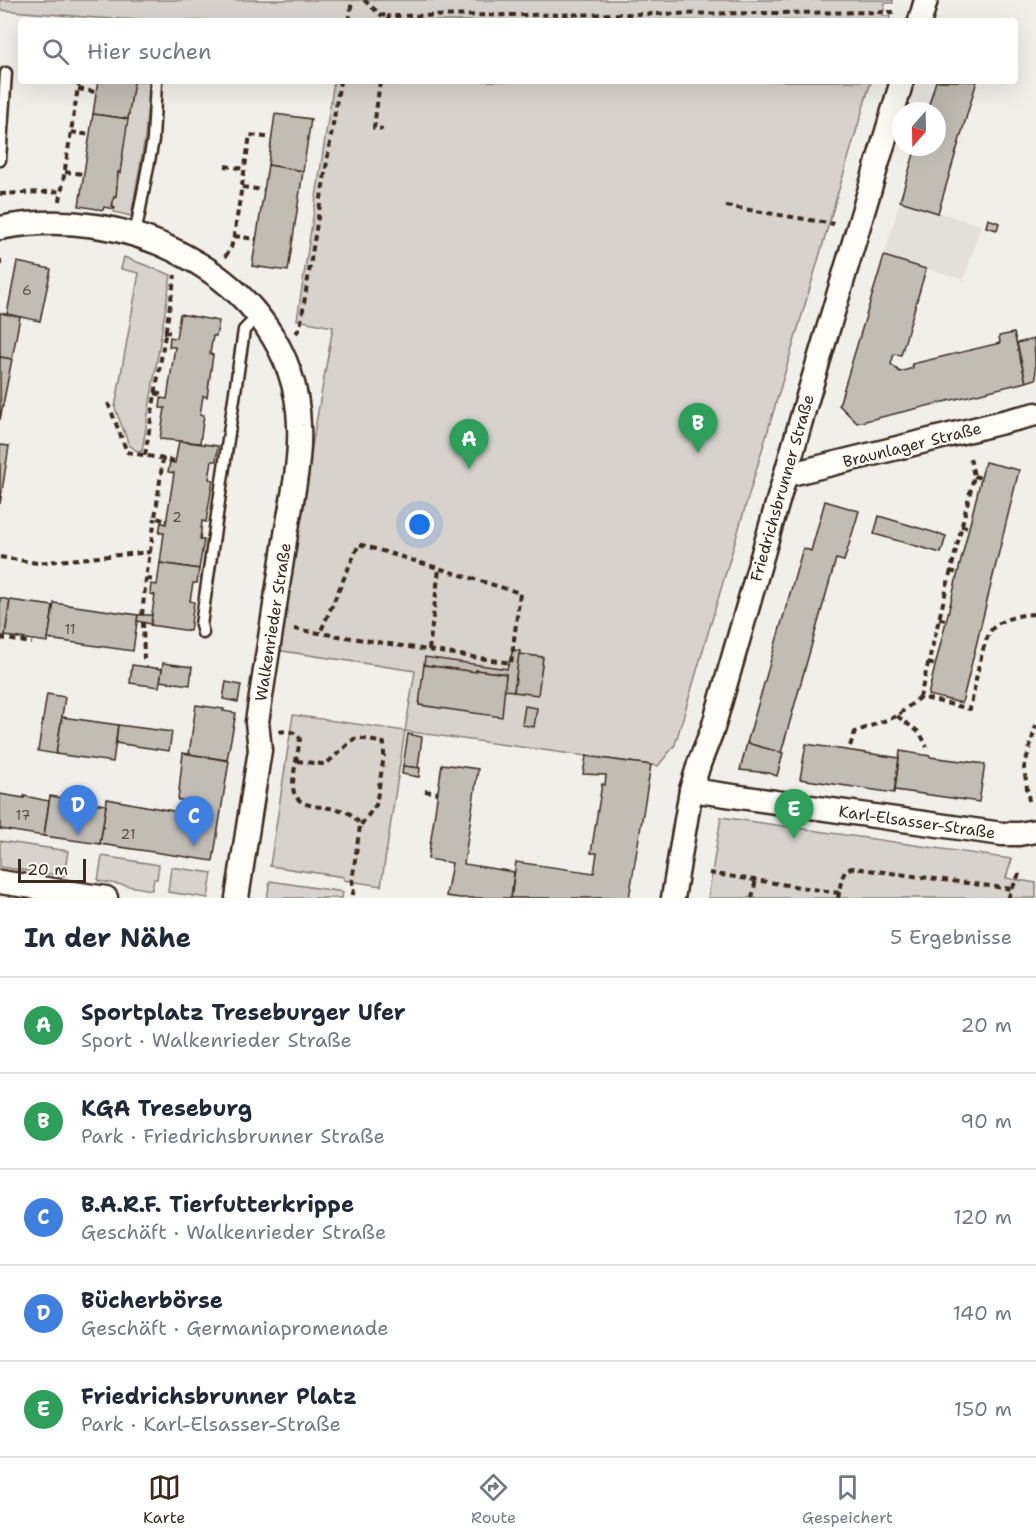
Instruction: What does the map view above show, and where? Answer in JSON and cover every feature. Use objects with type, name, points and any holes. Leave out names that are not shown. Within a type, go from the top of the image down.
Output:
[{"type":"street","points":[[921,18],[926,0]]},
{"type":"street","name":"Friedrichsbrunner Straße","points":[[673,898],[691,790],[713,728],[806,403],[901,84]]},
{"type":"street","name":"Walkenrieder Straße","points":[[0,228],[53,222],[97,226],[135,235],[180,253],[214,273],[246,299],[280,347],[292,378],[299,424],[296,474],[257,733],[260,750],[237,898]]},
{"type":"street","name":"Braunlager Straße","points":[[787,475],[1036,414]]},
{"type":"street","name":"Karl-Elsasser-Straße","points":[[691,790],[1002,834],[1036,831]]},
{"type":"street","points":[[0,882],[106,898]]},
{"type":"lane","points":[[0,160],[6,73]]},
{"type":"lane","points":[[135,235],[153,140],[156,84]]},
{"type":"lane","points":[[202,633],[201,625],[244,330],[259,315]]},
{"type":"path","points":[[350,18],[352,0]]},
{"type":"path","points":[[364,0],[381,15],[389,18],[895,12]]},
{"type":"path","points":[[58,210],[79,84]]},
{"type":"path","points":[[302,320],[340,84]]},
{"type":"path","points":[[380,84],[374,128],[383,129]]},
{"type":"path","points":[[78,89],[96,92]]},
{"type":"path","points":[[71,132],[90,135]]},
{"type":"path","points":[[221,262],[231,248],[234,236],[250,135],[272,138]]},
{"type":"path","points":[[225,166],[245,169]]},
{"type":"path","points":[[65,172],[84,174]]},
{"type":"path","points":[[242,187],[264,190]]},
{"type":"path","points":[[0,194],[62,191]]},
{"type":"path","points":[[726,206],[834,224]]},
{"type":"path","points":[[234,236],[256,240]]},
{"type":"path","points":[[0,259],[0,269]]},
{"type":"path","points":[[145,455],[176,271]]},
{"type":"path","points":[[164,332],[174,333]]},
{"type":"path","points":[[155,393],[163,395]]},
{"type":"path","points":[[108,403],[127,452],[175,461]]},
{"type":"path","points":[[142,615],[163,458]]},
{"type":"path","points":[[850,746],[855,732],[897,716],[920,697],[974,476],[970,458]]},
{"type":"path","points":[[974,476],[981,478]]},
{"type":"path","points":[[155,518],[166,520]]},
{"type":"path","points":[[962,526],[969,527]]},
{"type":"path","points":[[272,626],[511,663],[520,592],[359,544],[320,633]]},
{"type":"path","points":[[0,557],[37,563],[150,552]]},
{"type":"path","points":[[429,650],[439,569]]},
{"type":"path","points":[[950,571],[958,573]]},
{"type":"path","points":[[146,579],[156,580]]},
{"type":"path","points":[[920,697],[970,709],[991,630],[1006,620],[1036,614]]},
{"type":"path","points":[[939,619],[946,620]]},
{"type":"path","points":[[143,622],[144,659]]},
{"type":"path","points":[[0,638],[32,643]]},
{"type":"path","points":[[928,663],[935,665]]},
{"type":"path","points":[[897,716],[920,734],[927,747]]},
{"type":"path","points":[[1029,801],[1024,768],[1036,725]]},
{"type":"path","points":[[257,733],[270,734],[285,730],[298,735],[300,739],[293,787],[298,798],[309,805],[348,812],[354,815],[360,826]]},
{"type":"path","points":[[297,761],[327,763],[354,739],[384,743],[376,805],[360,826],[352,881],[352,898]]},
{"type":"path","points":[[426,791],[438,793]]},
{"type":"path","points":[[709,873],[756,879],[839,895],[844,872],[848,868],[1012,889]]},
{"type":"path","points":[[1008,898],[1020,873]]},
{"type":"path","points":[[752,898],[756,879]]},
{"type":"shaded area","points":[[0,0],[893,0],[893,3],[885,3],[883,16],[890,16],[890,18],[97,18],[0,10]]},
{"type":"shaded area","points":[[134,84],[150,84],[145,138],[131,216],[114,212],[114,196],[116,196]]},
{"type":"shaded area","points":[[334,84],[870,84],[675,745],[658,766],[405,731],[415,671],[276,650],[333,327],[297,320]]},
{"type":"shaded area","points":[[900,201],[981,225],[964,280],[884,256]]},
{"type":"shaded area","points":[[124,257],[171,275],[142,451],[137,451],[129,445],[115,408],[139,273],[121,269]]},
{"type":"shaded area","points":[[293,715],[405,731],[381,886],[344,880],[344,877],[270,866]]},
{"type":"shaded area","points":[[721,817],[1012,859],[1006,878],[1036,883],[1036,898],[708,898]]},
{"type":"shaded area","points":[[0,841],[68,851],[64,876],[0,867]]},
{"type":"shaded area","points":[[102,856],[159,865],[157,879],[154,879],[152,890],[98,881]]},
{"type":"shaded area","points":[[171,867],[212,873],[208,898],[168,892]]},
{"type":"shaded area","points":[[270,881],[343,892],[342,898],[267,898]]},
{"type":"building","points":[[98,84],[134,84],[128,119],[93,114]]},
{"type":"building","points":[[935,84],[976,84],[938,213],[900,201],[913,156],[946,156],[946,102],[930,102]]},
{"type":"building","points":[[93,114],[128,119],[120,173],[118,172],[116,197],[114,196],[112,206],[115,207],[114,209],[104,207],[103,210],[79,206]]},
{"type":"building","points":[[275,114],[311,119],[303,171],[268,165]]},
{"type":"building","points":[[268,165],[303,171],[288,271],[252,266]]},
{"type":"building","points":[[988,219],[999,223],[997,230],[986,227]]},
{"type":"building","points":[[884,256],[926,269],[901,355],[894,354],[891,364],[900,372],[913,368],[912,364],[1000,343],[999,336],[1014,333],[1026,382],[857,423],[839,405]]},
{"type":"building","points":[[17,262],[51,269],[40,321],[7,314]]},
{"type":"building","points":[[0,313],[20,317],[12,359],[0,357]]},
{"type":"building","points":[[180,314],[219,321],[216,336],[213,336],[210,354],[213,355],[207,397],[203,396],[200,415],[204,415],[200,443],[160,439],[165,408],[160,408],[161,398],[167,399],[175,347],[169,347],[170,337],[176,338]]},
{"type":"building","points":[[1034,339],[1036,379],[1026,382],[1017,343]]},
{"type":"building","points":[[0,357],[12,359],[0,420]]},
{"type":"building","points":[[179,441],[218,446],[216,461],[212,461],[209,479],[213,480],[206,522],[202,521],[200,540],[204,540],[199,569],[160,563],[164,533],[159,533],[161,522],[166,524],[174,473],[168,472],[170,462],[175,463]]},
{"type":"building","points":[[0,445],[9,446],[0,504]]},
{"type":"building","points":[[985,462],[1019,470],[962,703],[928,695]]},
{"type":"building","points":[[825,501],[859,511],[844,561],[836,559],[781,753],[747,743],[803,548],[811,551]]},
{"type":"building","points":[[879,516],[946,536],[941,553],[874,534]]},
{"type":"building","points":[[160,563],[199,569],[197,583],[193,583],[190,601],[194,602],[190,631],[150,625],[155,595],[150,594],[151,584],[157,585]]},
{"type":"building","points":[[0,598],[10,600],[5,636],[0,636]]},
{"type":"building","points":[[10,600],[53,606],[48,642],[5,636]]},
{"type":"building","points":[[54,603],[138,615],[133,651],[48,639]]},
{"type":"building","points":[[138,615],[152,615],[151,624],[137,621]]},
{"type":"building","points":[[513,650],[520,651],[514,691],[504,690],[506,674],[424,665],[425,657],[507,669]]},
{"type":"building","points":[[519,654],[543,657],[538,695],[514,692]]},
{"type":"building","points":[[163,663],[192,667],[190,685],[160,681]]},
{"type":"building","points":[[132,665],[162,669],[159,687],[130,683]]},
{"type":"building","points":[[424,665],[506,674],[502,717],[419,705]]},
{"type":"building","points":[[226,682],[241,685],[238,702],[223,699]]},
{"type":"building","points":[[47,694],[65,697],[56,754],[38,751]]},
{"type":"building","points":[[196,705],[236,713],[227,760],[189,754]]},
{"type":"building","points":[[525,706],[537,708],[534,727],[522,725]]},
{"type":"building","points":[[62,717],[118,725],[113,762],[56,754]]},
{"type":"building","points":[[118,725],[172,732],[169,751],[116,743]]},
{"type":"building","points":[[408,734],[422,737],[418,768],[403,766]]},
{"type":"building","points":[[747,743],[783,753],[777,776],[740,770]]},
{"type":"building","points":[[806,744],[899,758],[894,793],[800,779]]},
{"type":"building","points":[[900,751],[985,764],[979,802],[895,790]]},
{"type":"building","points":[[183,753],[229,761],[213,861],[100,844],[107,799],[180,814],[193,816],[197,814],[199,806],[178,800]]},
{"type":"building","points":[[586,756],[651,765],[629,898],[511,898],[516,862],[594,873],[597,853],[591,853],[602,784],[605,785],[606,775],[583,774]]},
{"type":"building","points":[[442,764],[478,769],[464,864],[514,872],[511,898],[446,896],[452,863],[428,859]]},
{"type":"building","points":[[403,766],[420,768],[419,777],[402,774]]},
{"type":"building","points":[[0,794],[49,801],[44,836],[0,829]]},
{"type":"building","points":[[50,796],[106,805],[100,844],[44,836]]},
{"type":"place","name":"KGA Treseburg","points":[[698,453]]},
{"type":"place","name":"Sportplatz Treseburger Ufer","points":[[469,469]]},
{"type":"place","name":"Bücherbörse","points":[[78,835]]},
{"type":"place","name":"Friedrichsbrunner Platz","points":[[794,839]]},
{"type":"place","name":"B.A.R.F. Tierfutterkrippe","points":[[194,846]]}]
